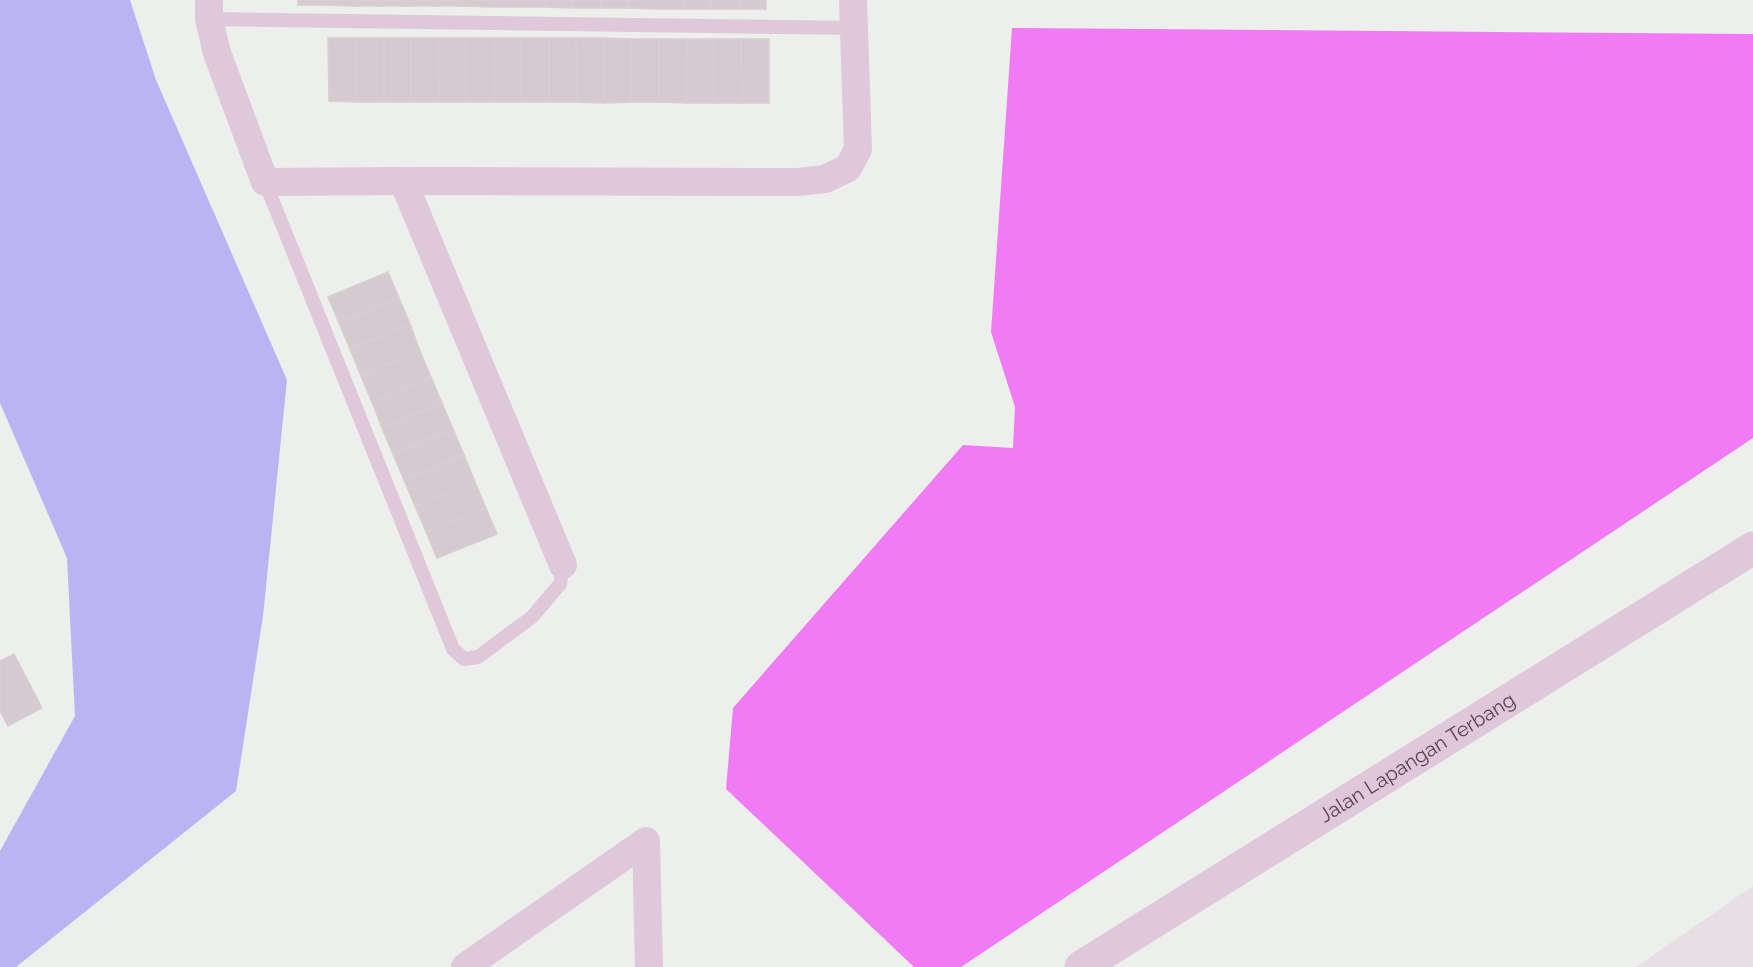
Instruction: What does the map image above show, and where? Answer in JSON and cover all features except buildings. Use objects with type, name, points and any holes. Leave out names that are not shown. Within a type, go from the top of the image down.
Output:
[{"type":"street","points":[[209,9],[217,53],[265,183],[798,182],[825,179],[848,168],[858,149],[853,0]]},
{"type":"street","points":[[403,181],[563,565]]},
{"type":"street","name":"Jalan Lapangan Terbang","points":[[1081,967],[1753,548]]},
{"type":"street","points":[[465,967],[646,841],[649,967]]},
{"type":"lane","points":[[209,9],[854,28]]},
{"type":"lane","points":[[265,183],[453,649],[464,659],[478,657],[532,617],[560,584],[563,565]]},
{"type":"shaded area","points":[[0,0],[130,0],[156,80],[287,380],[263,616],[236,791],[16,967],[0,967],[0,851],[75,716],[67,558],[0,403]]},
{"type":"shaded area","points":[[1012,28],[1753,34],[1753,438],[961,967],[914,967],[726,789],[733,708],[963,445],[1013,448],[1015,407],[991,332]]},
{"type":"shaded area","points":[[1753,886],[1753,967],[1636,967]]}]
